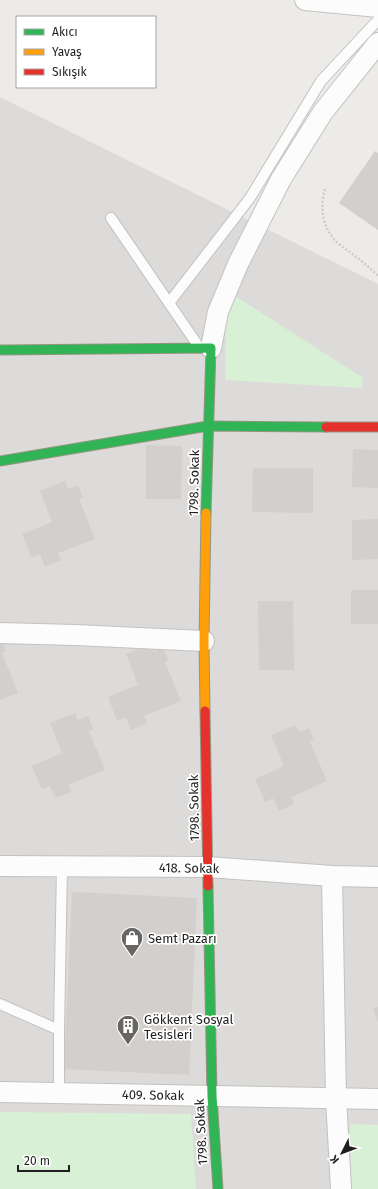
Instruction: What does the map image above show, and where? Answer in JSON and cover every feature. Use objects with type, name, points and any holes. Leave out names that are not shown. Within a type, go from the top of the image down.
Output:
[{"type":"street","points":[[304,0],[378,7]]},
{"type":"street","points":[[0,350],[205,348],[238,264],[281,179],[323,112],[378,43]]},
{"type":"street","name":"1798. Sokak","points":[[205,348],[208,426],[204,641],[212,1096],[218,1189]]},
{"type":"street","points":[[0,461],[208,426],[378,427]]},
{"type":"street","points":[[0,634],[75,635],[204,641]]},
{"type":"street","name":"418. Sokak","points":[[0,866],[208,867],[332,876],[378,877]]},
{"type":"street","points":[[332,876],[336,1098],[340,1189]]},
{"type":"street","name":"409. Sokak","points":[[0,1092],[378,1099]]},
{"type":"lane","points":[[169,303],[250,198],[321,81],[378,20]]},
{"type":"lane","points":[[112,218],[169,303],[205,348]]},
{"type":"lane","points":[[59,1093],[62,866]]},
{"type":"lane","points":[[0,1004],[59,1030]]},
{"type":"path","points":[[326,189],[322,206],[324,223],[328,230],[339,244],[378,276]]},
{"type":"shaded area","points":[[0,97],[378,284],[378,1189],[0,1189]]},
{"type":"green space","points":[[226,290],[363,378],[362,388],[225,380]]},
{"type":"green space","points":[[0,1112],[191,1114],[196,1189],[0,1189]]},
{"type":"green space","points":[[350,1124],[378,1125],[378,1189],[351,1189]]},
{"type":"building","points":[[375,151],[378,153],[378,230],[339,203]]},
{"type":"building","points":[[146,445],[182,446],[181,499],[146,499]]},
{"type":"building","points":[[353,449],[378,450],[378,488],[352,487]]},
{"type":"building","points":[[253,468],[313,468],[313,513],[252,512]]},
{"type":"building","points":[[65,481],[68,489],[78,485],[83,498],[79,499],[95,539],[58,553],[61,560],[45,567],[40,554],[32,558],[22,534],[52,522],[40,491]]},
{"type":"building","points":[[378,519],[378,559],[352,560],[352,520]]},
{"type":"building","points":[[351,590],[378,590],[378,624],[351,624]]},
{"type":"building","points":[[258,601],[293,601],[294,670],[259,670]]},
{"type":"building","points":[[0,636],[6,651],[2,653],[18,693],[0,700]]},
{"type":"building","points":[[151,644],[154,652],[163,648],[168,660],[165,662],[181,701],[144,716],[147,723],[131,730],[126,717],[117,721],[108,697],[138,685],[126,654]]},
{"type":"building","points":[[75,713],[78,720],[88,716],[93,729],[89,731],[105,770],[68,785],[71,792],[55,798],[50,786],[42,789],[32,766],[62,753],[50,723]]},
{"type":"building","points":[[296,725],[299,732],[309,728],[314,740],[310,742],[327,781],[291,797],[294,804],[279,811],[273,798],[265,802],[255,779],[284,766],[271,735]]},
{"type":"building","name":"Semt Pazarı","points":[[72,892],[197,898],[189,1075],[64,1069]]},
{"type":"building","points":[[378,1007],[378,1022],[373,1009]]},
{"type":"traffic: fast","points":[[0,350],[211,348],[206,513]]},
{"type":"traffic: fast","points":[[0,461],[208,426],[326,427]]},
{"type":"traffic: fast","points":[[208,886],[212,1096],[218,1189]]},
{"type":"traffic: slow","points":[[205,711],[204,641],[206,513]]},
{"type":"traffic: jam","points":[[326,427],[378,427]]},
{"type":"traffic: jam","points":[[205,711],[208,886]]},
{"type":"place","name":"Semt Pazarı","points":[[132,958]]},
{"type":"place","name":"Gökkent Sosyal Tesisleri","points":[[128,1046]]}]
